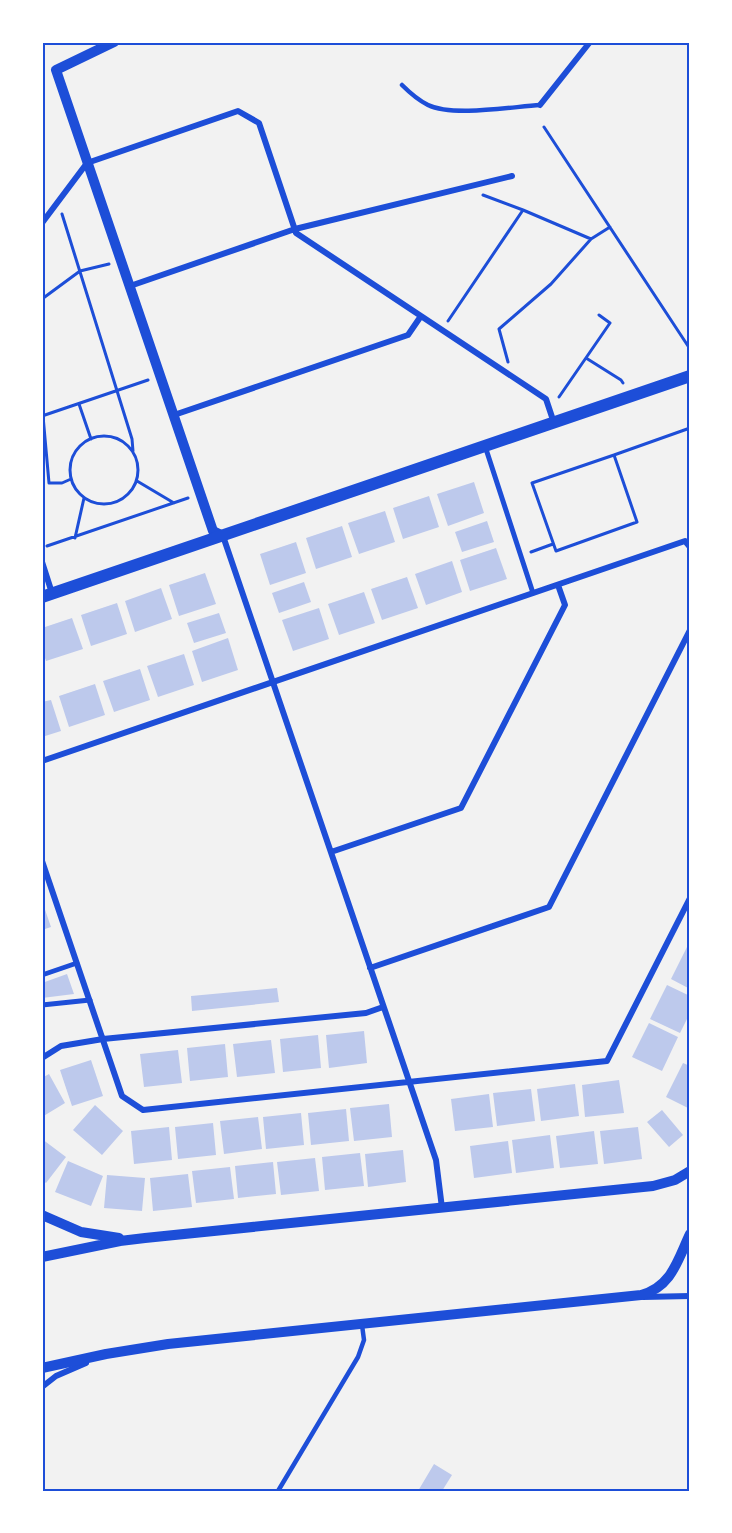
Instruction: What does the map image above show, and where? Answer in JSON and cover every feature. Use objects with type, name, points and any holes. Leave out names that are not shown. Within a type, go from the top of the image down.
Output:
[{"type":"main road","points":[[47,595],[690,376]]},
{"type":"street","points":[[114,42],[56,70],[213,531],[223,536],[438,1166],[442,1208]]},
{"type":"street","points":[[540,105],[590,42]]},
{"type":"street","points":[[42,223],[87,163],[238,111],[259,123],[296,233],[546,399],[554,423]]},
{"type":"street","points":[[130,286],[295,229],[512,176]]},
{"type":"street","points":[[174,415],[408,335],[421,316]]},
{"type":"street","points":[[485,446],[533,593]]},
{"type":"street","points":[[42,761],[685,542],[690,547]]},
{"type":"street","points":[[42,562],[47,595]]},
{"type":"street","points":[[331,852],[461,808],[565,605],[558,585]]},
{"type":"street","points":[[370,968],[549,907],[690,630]]},
{"type":"street","points":[[42,861],[122,1096],[143,1110],[607,1061],[690,898]]},
{"type":"street","points":[[42,1005],[90,1000]]},
{"type":"street","points":[[42,1058],[61,1046],[103,1039],[366,1012],[383,1006]]},
{"type":"street","points":[[42,1257],[145,1238],[653,1186],[675,1180],[690,1171]]},
{"type":"street","points":[[42,1215],[94,1235],[121,1239],[145,1238]]},
{"type":"street","points":[[626,1298],[650,1293],[660,1286],[676,1266],[690,1233]]},
{"type":"street","points":[[42,1368],[168,1344],[626,1298],[690,1296]]},
{"type":"street","points":[[42,1387],[68,1371],[106,1354]]},
{"type":"lane","points":[[402,85],[417,99],[447,111],[540,105]]},
{"type":"lane","points":[[42,975],[77,963]]},
{"type":"lane","points":[[278,1491],[358,1357],[364,1340],[362,1325]]},
{"type":"path","points":[[543,127],[690,349]]},
{"type":"path","points":[[480,194],[591,239]]},
{"type":"path","points":[[447,322],[524,210]]},
{"type":"path","points":[[62,214],[138,462],[137,480],[132,491],[123,499],[107,505],[95,503],[84,498],[76,490],[71,479],[72,459],[78,448],[91,439],[110,436],[121,440],[133,451]]},
{"type":"path","points":[[509,363],[499,329],[551,284],[591,239],[609,227]]},
{"type":"path","points":[[42,299],[80,271],[113,263]]},
{"type":"path","points":[[559,397],[610,323],[599,315]]},
{"type":"path","points":[[586,358],[622,383]]},
{"type":"path","points":[[71,479],[62,483],[49,483],[42,415],[153,379]]},
{"type":"path","points":[[79,404],[91,439]]},
{"type":"path","points":[[614,455],[637,522],[556,551],[532,483],[690,428]]},
{"type":"path","points":[[137,480],[174,503]]},
{"type":"path","points":[[47,546],[193,496]]},
{"type":"path","points":[[75,537],[84,498]]},
{"type":"path","points":[[521,556],[553,544]]},
{"type":"building","points":[[474,482],[484,513],[448,526],[437,494]]},
{"type":"building","points":[[429,496],[439,527],[403,539],[393,508]]},
{"type":"building","points":[[385,511],[395,542],[359,554],[348,523]]},
{"type":"building","points":[[487,521],[494,542],[462,552],[455,532]]},
{"type":"building","points":[[342,526],[352,557],[316,569],[306,538]]},
{"type":"building","points":[[296,542],[306,573],[270,585],[260,554]]},
{"type":"building","points":[[496,548],[507,579],[470,591],[460,560]]},
{"type":"building","points":[[452,561],[462,592],[426,605],[415,574]]},
{"type":"building","points":[[205,573],[216,604],[179,616],[169,585]]},
{"type":"building","points":[[407,577],[418,608],[382,620],[371,589]]},
{"type":"building","points":[[304,582],[311,602],[279,613],[272,593]]},
{"type":"building","points":[[161,588],[172,619],[135,632],[125,601]]},
{"type":"building","points":[[364,592],[375,623],[339,635],[328,604]]},
{"type":"building","points":[[117,603],[127,634],[91,646],[81,615]]},
{"type":"building","points":[[319,608],[329,639],[293,651],[282,620]]},
{"type":"building","points":[[219,613],[226,633],[194,643],[187,623]]},
{"type":"building","points":[[72,618],[83,649],[46,661],[42,649],[42,628]]},
{"type":"building","points":[[228,638],[238,670],[202,682],[192,651]]},
{"type":"building","points":[[184,654],[194,685],[158,697],[147,666]]},
{"type":"building","points":[[140,669],[150,700],[114,712],[103,681]]},
{"type":"building","points":[[95,684],[105,715],[69,727],[59,696]]},
{"type":"building","points":[[51,700],[61,731],[42,737],[42,702]]},
{"type":"building","points":[[42,901],[51,927],[42,930]]},
{"type":"building","points":[[688,945],[690,947],[690,989],[671,979]]},
{"type":"building","points":[[67,974],[74,994],[42,998],[42,983]]},
{"type":"building","points":[[667,985],[690,996],[690,1013],[680,1033],[650,1019]]},
{"type":"building","points":[[277,988],[279,1002],[192,1011],[191,996]]},
{"type":"building","points":[[649,1023],[678,1037],[662,1071],[632,1057]]},
{"type":"building","points":[[364,1031],[367,1063],[329,1068],[326,1035]]},
{"type":"building","points":[[318,1035],[321,1068],[283,1072],[280,1039]]},
{"type":"building","points":[[271,1040],[275,1073],[237,1077],[233,1044]]},
{"type":"building","points":[[225,1044],[228,1077],[190,1081],[187,1048]]},
{"type":"building","points":[[178,1050],[182,1083],[144,1087],[140,1054]]},
{"type":"building","points":[[91,1060],[103,1096],[72,1106],[60,1070]]},
{"type":"building","points":[[683,1063],[690,1066],[690,1109],[666,1097]]},
{"type":"building","points":[[49,1074],[65,1103],[42,1117],[42,1078]]},
{"type":"building","points":[[619,1080],[624,1113],[585,1117],[582,1085]]},
{"type":"building","points":[[575,1084],[579,1116],[541,1121],[537,1089]]},
{"type":"building","points":[[531,1089],[535,1121],[497,1126],[493,1093]]},
{"type":"building","points":[[489,1094],[493,1127],[455,1131],[451,1099]]},
{"type":"building","points":[[389,1104],[392,1137],[354,1141],[350,1108]]},
{"type":"building","points":[[95,1105],[123,1131],[102,1155],[73,1130]]},
{"type":"building","points":[[346,1109],[349,1141],[311,1145],[308,1113]]},
{"type":"building","points":[[662,1110],[683,1135],[669,1147],[647,1122]]},
{"type":"building","points":[[301,1113],[304,1145],[266,1149],[263,1117]]},
{"type":"building","points":[[258,1117],[262,1149],[224,1154],[220,1121]]},
{"type":"building","points":[[213,1123],[216,1155],[178,1159],[175,1127]]},
{"type":"building","points":[[169,1127],[172,1160],[134,1164],[131,1131]]},
{"type":"building","points":[[638,1127],[642,1159],[604,1164],[600,1131]]},
{"type":"building","points":[[594,1131],[598,1164],[560,1168],[556,1136]]},
{"type":"building","points":[[550,1135],[554,1168],[516,1173],[512,1140]]},
{"type":"building","points":[[42,1139],[66,1157],[46,1183],[42,1180]]},
{"type":"building","points":[[508,1141],[512,1173],[474,1178],[470,1146]]},
{"type":"building","points":[[403,1150],[406,1182],[368,1187],[365,1154]]},
{"type":"building","points":[[360,1153],[364,1186],[325,1190],[322,1157]]},
{"type":"building","points":[[315,1158],[319,1191],[281,1195],[277,1162]]},
{"type":"building","points":[[68,1161],[103,1176],[91,1206],[55,1192]]},
{"type":"building","points":[[273,1162],[276,1194],[238,1198],[235,1166]]},
{"type":"building","points":[[230,1167],[234,1199],[196,1203],[192,1171]]},
{"type":"building","points":[[188,1174],[192,1207],[153,1211],[150,1178]]},
{"type":"building","points":[[107,1175],[145,1178],[142,1211],[104,1208]]},
{"type":"building","points":[[434,1464],[452,1475],[442,1491],[418,1491]]}]
